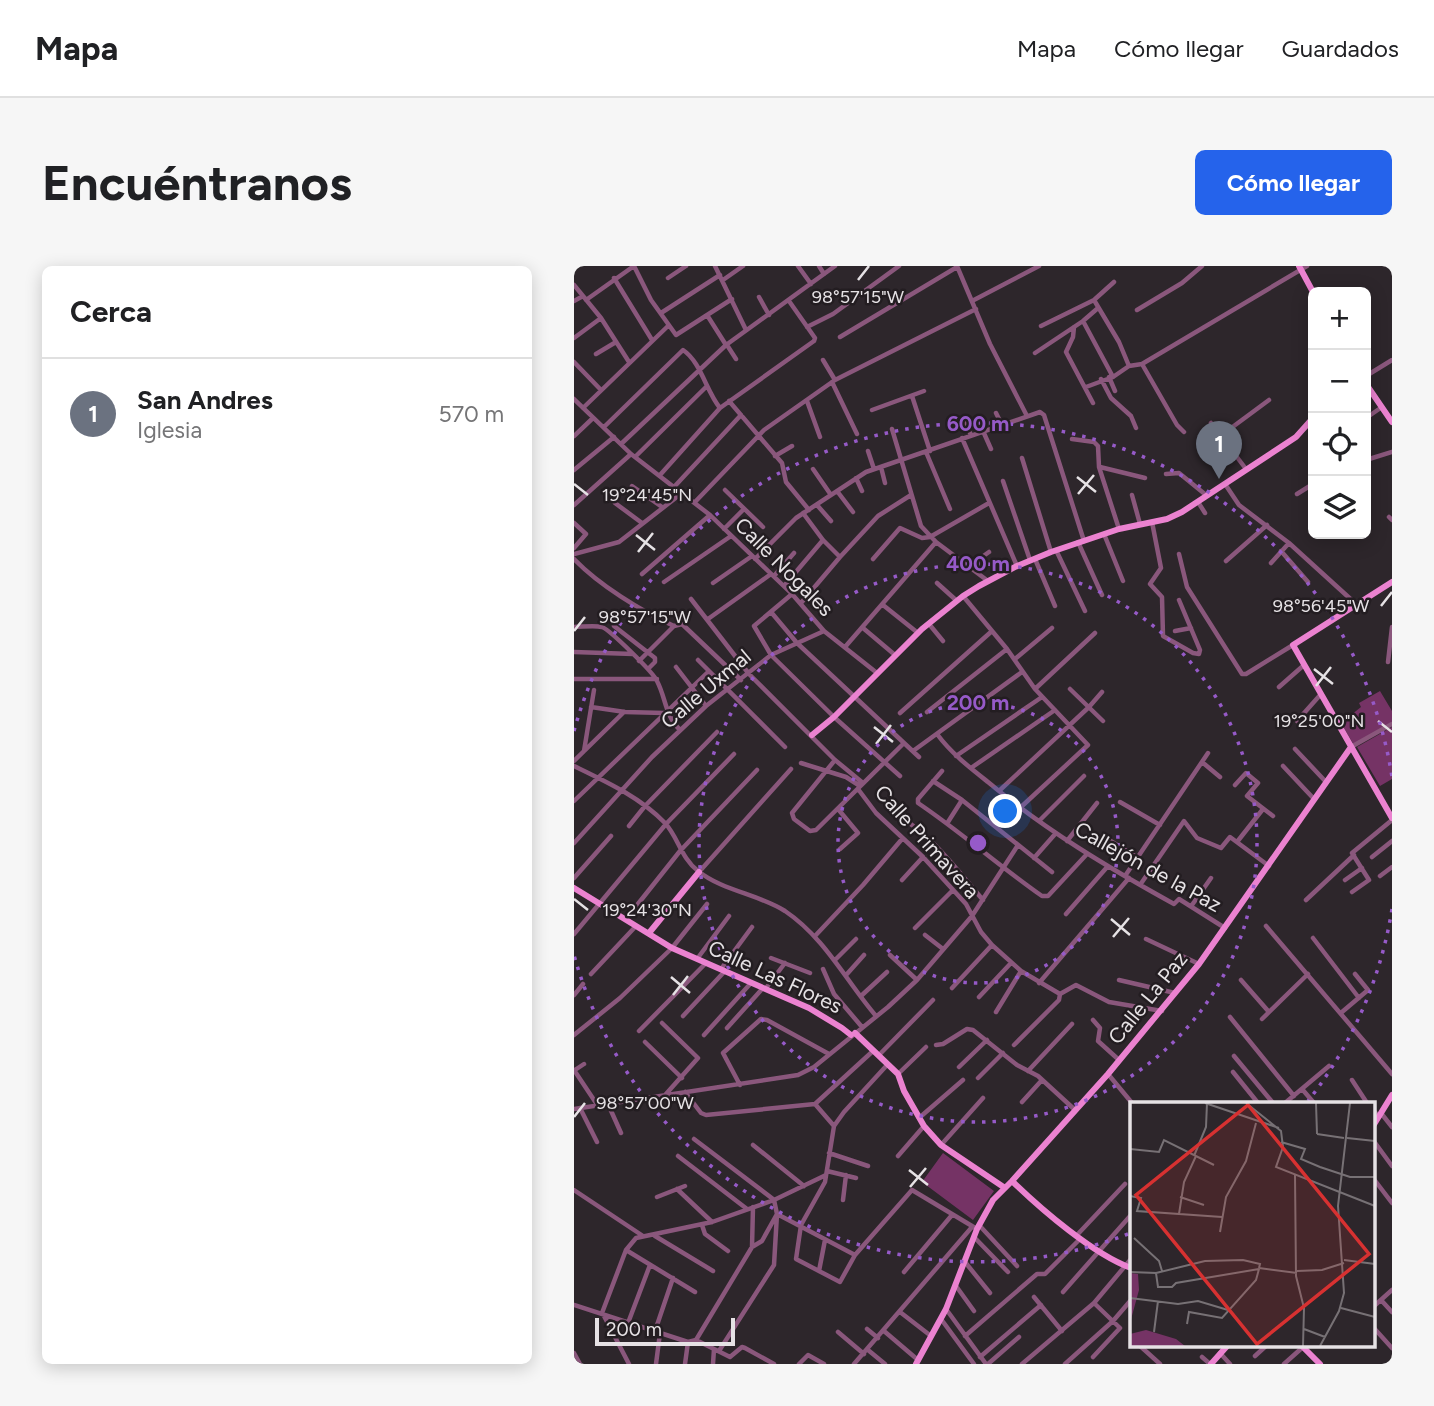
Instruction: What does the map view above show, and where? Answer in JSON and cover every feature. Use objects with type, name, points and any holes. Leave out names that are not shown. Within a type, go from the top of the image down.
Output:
[{"type":"main road","points":[[1302,267],[1311,287]]},
{"type":"main road","points":[[1371,391],[1392,422]]},
{"type":"main road","points":[[812,735],[834,717],[918,633],[960,599],[1032,559],[1119,529],[1174,516],[1296,437],[1308,424]]},
{"type":"main road","points":[[1392,582],[1293,645],[1392,819]]},
{"type":"main road","name":"Calle La Paz","points":[[917,1362],[946,1309],[976,1227],[993,1200],[1162,1012],[1225,928],[1351,747]]},
{"type":"main road","points":[[649,933],[699,872]]},
{"type":"main road","name":"Calle Las Flores","points":[[574,888],[672,948],[808,1008],[853,1034],[898,1074],[919,1118],[941,1144],[1005,1188]]},
{"type":"main road","points":[[1374,1124],[1392,1095]]},
{"type":"main road","points":[[1012,1181],[1035,1203],[1099,1251],[1128,1267]]},
{"type":"main road","points":[[1210,1364],[1227,1346]]},
{"type":"main road","points":[[1302,1346],[1320,1364]]},
{"type":"street","points":[[574,302],[634,266],[651,300],[673,333],[677,334],[732,299]]},
{"type":"street","points":[[668,278],[686,266]]},
{"type":"street","points":[[715,266],[746,330]]},
{"type":"street","points":[[661,313],[743,266]]},
{"type":"street","points":[[798,266],[811,284]]},
{"type":"street","points":[[818,266],[824,274]]},
{"type":"street","points":[[621,444],[726,345],[835,266]]},
{"type":"street","points":[[807,327],[833,314],[898,266]]},
{"type":"street","points":[[1137,310],[1182,283],[1202,266]]},
{"type":"street","points":[[840,337],[957,267],[990,344],[1027,415]]},
{"type":"street","points":[[972,301],[1036,267]]},
{"type":"street","points":[[1086,387],[1129,366],[1142,364],[1302,267]]},
{"type":"street","points":[[614,278],[652,340]]},
{"type":"street","points":[[1041,326],[1094,300],[1114,282]]},
{"type":"street","points":[[575,288],[601,318],[629,362]]},
{"type":"street","points":[[760,297],[769,315]]},
{"type":"street","points":[[660,475],[720,408],[814,341],[815,338],[789,300]]},
{"type":"street","points":[[1094,300],[1119,342],[1129,366]]},
{"type":"street","points":[[1035,353],[1098,308]]},
{"type":"street","points":[[695,502],[759,435],[834,381],[976,309]]},
{"type":"street","points":[[707,315],[736,359]]},
{"type":"street","points":[[574,338],[601,318]]},
{"type":"street","points":[[1083,321],[1111,377],[1115,391]]},
{"type":"street","points":[[583,408],[668,326]]},
{"type":"street","points":[[1074,327],[1066,352],[1093,403]]},
{"type":"street","points":[[596,354],[616,342]]},
{"type":"street","points":[[604,428],[684,350],[720,408]]},
{"type":"street","points":[[1371,373],[1392,359]]},
{"type":"street","points":[[823,360],[857,434]]},
{"type":"street","points":[[574,362],[601,390]]},
{"type":"street","points":[[1142,364],[1177,425],[1184,432]]},
{"type":"street","points":[[1101,379],[1111,398],[1131,416],[1136,428]]},
{"type":"street","points":[[574,505],[706,387]]},
{"type":"street","points":[[872,410],[924,391]]},
{"type":"street","points":[[912,396],[928,452],[950,509]]},
{"type":"street","name":"Calle Nogales","points":[[574,399],[633,455],[710,515],[801,603],[824,631],[877,673]]},
{"type":"street","points":[[1219,437],[1269,400]]},
{"type":"street","points":[[729,401],[784,468],[786,482],[809,510]]},
{"type":"street","points":[[807,401],[820,437]]},
{"type":"street","points":[[1371,415],[1382,407]]},
{"type":"street","points":[[713,583],[754,557],[803,513],[856,478],[874,469],[1042,412],[1081,542],[1102,595]]},
{"type":"street","points":[[996,413],[1002,425]]},
{"type":"street","points":[[674,487],[741,415]]},
{"type":"street","points":[[574,436],[593,418]]},
{"type":"street","points":[[963,418],[971,435]]},
{"type":"street","points":[[1211,424],[1245,469]]},
{"type":"street","points":[[892,429],[921,526],[930,537],[988,582]]},
{"type":"street","points":[[984,431],[991,449]]},
{"type":"street","points":[[574,470],[614,437]]},
{"type":"street","points":[[962,438],[1017,566]]},
{"type":"street","points":[[1072,439],[1097,444],[1099,467],[1119,529]]},
{"type":"street","points":[[775,456],[792,446]]},
{"type":"street","points":[[868,451],[874,469]]},
{"type":"street","points":[[1371,459],[1392,453]]},
{"type":"street","points":[[1022,458],[1054,551],[1085,611]]},
{"type":"street","points":[[881,467],[885,484]]},
{"type":"street","points":[[1099,467],[1144,478]]},
{"type":"street","points":[[813,469],[831,495]]},
{"type":"street","points":[[1166,474],[1179,472],[1206,495]]},
{"type":"street","points":[[856,478],[862,491]]},
{"type":"street","points":[[1003,481],[1032,559],[1055,606]]},
{"type":"street","points":[[1224,483],[1239,505],[1289,543],[1356,604]]},
{"type":"street","points":[[632,486],[662,507]]},
{"type":"street","points":[[1297,494],[1308,487]]},
{"type":"street","points":[[725,490],[763,527]]},
{"type":"street","points":[[837,491],[853,512]]},
{"type":"street","points":[[674,626],[593,577],[574,556],[619,542],[682,493]]},
{"type":"street","points":[[801,603],[878,516],[911,495]]},
{"type":"street","points":[[1132,495],[1140,524]]},
{"type":"street","points":[[1198,502],[1205,513]]},
{"type":"street","points":[[615,503],[642,523]]},
{"type":"street","points":[[873,559],[900,528],[922,538],[930,537],[989,503]]},
{"type":"street","points":[[817,505],[831,521]]},
{"type":"street","points":[[724,529],[744,509]]},
{"type":"street","points":[[803,513],[823,540],[840,556]]},
{"type":"street","points":[[642,574],[710,515]]},
{"type":"street","points":[[1152,522],[1161,568],[1150,584],[1163,597],[1163,636],[1199,654],[1200,650],[1179,600]]},
{"type":"street","points":[[574,523],[586,534],[574,548]]},
{"type":"street","points":[[1226,561],[1267,525]]},
{"type":"street","points":[[1104,534],[1123,581]]},
{"type":"street","points":[[664,582],[731,536]]},
{"type":"street","points":[[784,586],[823,540]]},
{"type":"street","points":[[845,647],[936,542]]},
{"type":"street","points":[[1271,563],[1289,543]]},
{"type":"street","points":[[1281,551],[1308,582]]},
{"type":"street","points":[[968,567],[989,552]]},
{"type":"street","points":[[708,619],[772,575],[794,553]]},
{"type":"street","points":[[1179,554],[1187,587],[1208,623],[1244,674],[1293,645]]},
{"type":"street","points":[[937,583],[960,599],[992,631],[1035,689],[1088,745],[1021,807]]},
{"type":"street","points":[[792,594],[754,625],[771,655],[883,763],[900,776]]},
{"type":"street","name":"Calle Primavera","points":[[691,599],[748,674],[812,735],[860,786],[876,813],[923,857],[966,904],[974,914],[981,932],[992,944],[1021,971],[1060,995]]},
{"type":"street","points":[[883,605],[918,633]]},
{"type":"street","points":[[771,612],[797,643],[919,757]]},
{"type":"street","points":[[639,661],[674,626],[682,624],[741,681]]},
{"type":"street","points":[[929,624],[943,641]]},
{"type":"street","points":[[614,626],[656,661],[648,669]]},
{"type":"street","points":[[574,627],[603,628],[633,654],[657,679],[666,712],[680,730]]},
{"type":"street","points":[[1388,662],[1392,627]]},
{"type":"street","points":[[863,628],[895,655]]},
{"type":"street","points":[[1015,659],[1052,628]]},
{"type":"street","points":[[1175,631],[1191,628]]},
{"type":"street","name":"Calle Uxmal","points":[[574,843],[621,790],[706,706],[771,655],[824,631]]},
{"type":"street","points":[[900,713],[992,631]]},
{"type":"street","points":[[1035,689],[1095,633]]},
{"type":"street","points":[[927,712],[1007,649]]},
{"type":"street","points":[[574,652],[633,654]]},
{"type":"street","points":[[698,660],[785,747]]},
{"type":"street","points":[[1279,687],[1304,666]]},
{"type":"street","points":[[676,667],[706,706]]},
{"type":"street","points":[[574,801],[709,670]]},
{"type":"street","points":[[913,751],[1022,672]]},
{"type":"street","points":[[574,679],[657,679]]},
{"type":"street","points":[[1070,689],[1103,721]]},
{"type":"street","points":[[584,751],[594,690]]},
{"type":"street","points":[[999,791],[1102,692]]},
{"type":"street","points":[[1297,721],[1321,694]]},
{"type":"street","points":[[956,756],[1042,697]]},
{"type":"street","points":[[591,707],[625,712],[666,712]]},
{"type":"street","points":[[971,768],[1055,710]]},
{"type":"street","points":[[625,712],[574,763],[621,790],[666,824],[680,851],[699,872],[787,912],[815,936],[876,1016]]},
{"type":"street","points":[[1351,747],[1392,724]]},
{"type":"street","points":[[629,827],[645,806],[717,732]]},
{"type":"street","name":"Callejón de la Paz","points":[[937,734],[956,756],[1067,841],[1174,904],[1179,899],[1192,905],[1225,928]]},
{"type":"street","points":[[835,760],[792,815],[808,830],[816,830],[904,743]]},
{"type":"street","points":[[1295,749],[1326,782]]},
{"type":"street","points":[[1039,983],[1127,877],[1208,753]]},
{"type":"street","points":[[574,934],[601,905],[666,824],[734,754]]},
{"type":"street","points":[[1202,762],[1220,777]]},
{"type":"street","points":[[801,763],[846,777],[860,786]]},
{"type":"street","points":[[1283,766],[1314,799]]},
{"type":"street","points":[[699,872],[791,769]]},
{"type":"street","points":[[626,919],[680,851],[757,770]]},
{"type":"street","points":[[942,771],[917,802],[948,822],[1002,868],[1045,897],[1087,854]]},
{"type":"street","points":[[1236,785],[1246,773],[1258,783],[1247,796],[1273,816]]},
{"type":"street","points":[[1039,821],[1084,776]]},
{"type":"street","points":[[933,781],[962,800],[1052,872]]},
{"type":"street","points":[[948,822],[962,800]]},
{"type":"street","points":[[1121,802],[1160,825]]},
{"type":"street","points":[[1067,841],[1097,803]]},
{"type":"street","points":[[1237,842],[1263,808]]},
{"type":"street","points":[[838,809],[858,833],[840,849]]},
{"type":"street","points":[[897,815],[928,837],[981,903]]},
{"type":"street","points":[[1352,892],[1369,880],[1352,853],[1392,819]]},
{"type":"street","points":[[1140,885],[1184,821],[1197,838],[1221,848],[1230,837],[1269,866]]},
{"type":"street","points":[[1034,858],[1056,833]]},
{"type":"street","points":[[574,878],[611,836]]},
{"type":"street","points":[[815,936],[902,839]]},
{"type":"street","points":[[1109,840],[1138,858]]},
{"type":"street","points":[[1372,857],[1392,841]]},
{"type":"street","points":[[597,1142],[577,1109],[798,1076],[814,1067],[917,979],[974,914],[1018,845]]},
{"type":"street","points":[[1306,900],[1354,856]]},
{"type":"street","points":[[902,880],[923,857]]},
{"type":"street","points":[[1066,915],[1108,866]]},
{"type":"street","points":[[1380,876],[1392,867]]},
{"type":"street","points":[[1345,880],[1362,868]]},
{"type":"street","points":[[1192,905],[1211,878]]},
{"type":"street","points":[[915,928],[953,890]]},
{"type":"street","points":[[574,1035],[620,998],[672,948],[707,904]]},
{"type":"street","points":[[697,959],[729,916]]},
{"type":"street","points":[[591,974],[636,925]]},
{"type":"street","points":[[1266,926],[1392,1074]]},
{"type":"street","points":[[683,1016],[723,970],[752,927]]},
{"type":"street","points":[[925,934],[943,950]]},
{"type":"street","points":[[1313,938],[1359,998]]},
{"type":"street","points":[[835,960],[856,939]]},
{"type":"street","points":[[1146,939],[1199,964]]},
{"type":"street","points":[[952,988],[992,944]]},
{"type":"street","points":[[846,974],[864,955]]},
{"type":"street","points":[[890,955],[917,979]]},
{"type":"street","points":[[771,958],[810,973]]},
{"type":"street","points":[[639,1031],[706,963]]},
{"type":"street","points":[[727,1028],[785,963]]},
{"type":"street","points":[[979,997],[1011,963]]},
{"type":"street","points":[[823,968],[834,994],[862,1027]]},
{"type":"street","points":[[996,1012],[1021,971]]},
{"type":"street","points":[[861,996],[887,972]]},
{"type":"street","points":[[1262,1019],[1308,974]]},
{"type":"street","points":[[1342,1013],[1368,990],[1355,974]]},
{"type":"street","points":[[1119,980],[1176,994]]},
{"type":"street","points":[[1241,980],[1269,1012]]},
{"type":"street","points":[[704,1035],[752,982]]},
{"type":"street","points":[[574,995],[583,984]]},
{"type":"street","points":[[1014,1045],[1059,1000],[1060,995],[1076,985],[1109,1003],[1162,1012]]},
{"type":"street","points":[[685,1092],[703,1114],[815,1104],[877,1053],[933,1000]]},
{"type":"street","points":[[1230,1017],[1294,1096]]},
{"type":"street","points":[[740,1085],[723,1053],[763,1018],[829,1054]]},
{"type":"street","points":[[1093,1020],[1100,1028],[1098,1041],[1119,1060]]},
{"type":"street","points":[[662,1023],[698,1057],[665,1095]]},
{"type":"street","points":[[1027,1071],[1072,1024]]},
{"type":"street","points":[[936,1045],[943,1044],[967,1029],[979,1033],[1042,1080],[1074,1110]]},
{"type":"street","points":[[959,1067],[986,1040]]},
{"type":"street","points":[[645,1041],[681,1078]]},
{"type":"street","points":[[898,1074],[926,1047]]},
{"type":"street","points":[[978,1078],[1003,1053]]},
{"type":"street","points":[[1234,1056],[1272,1102]]},
{"type":"street","points":[[888,1063],[834,1126],[825,1182],[801,1226],[796,1259],[840,1282],[855,1255],[912,1191],[976,1227],[1017,1266]]},
{"type":"street","points":[[584,1064],[574,1071],[598,1106]]},
{"type":"street","points":[[1286,1102],[1329,1066]]},
{"type":"street","points":[[1233,1072],[1257,1102]]},
{"type":"street","points":[[1108,1074],[1131,1102]]},
{"type":"street","points":[[919,1118],[963,1080]]},
{"type":"street","points":[[1022,1102],[1042,1080]]},
{"type":"street","points":[[1352,1080],[1366,1102]]},
{"type":"street","points":[[1302,1089],[1313,1102]]},
{"type":"street","points":[[941,1144],[983,1098]]},
{"type":"street","points":[[608,1104],[621,1133]]},
{"type":"street","points":[[815,1104],[834,1126]]},
{"type":"street","points":[[1374,1111],[1392,1127]]},
{"type":"street","points":[[898,1156],[924,1126]]},
{"type":"street","points":[[694,1139],[774,1200],[777,1214],[774,1265],[717,1350],[713,1364]]},
{"type":"street","points":[[1374,1141],[1392,1166]]},
{"type":"street","points":[[753,1145],[804,1186]]},
{"type":"street","points":[[829,1153],[868,1166]]},
{"type":"street","points":[[678,1156],[750,1208]]},
{"type":"street","points":[[629,1364],[603,1313],[631,1242],[644,1236],[712,1222],[774,1200],[826,1173],[856,1178]]},
{"type":"street","points":[[844,1200],[846,1175]]},
{"type":"street","points":[[1374,1179],[1392,1203]]},
{"type":"street","points":[[965,1336],[1037,1275],[1045,1274],[1125,1184]]},
{"type":"street","points":[[657,1197],[685,1186]]},
{"type":"street","points":[[677,1189],[712,1222]]},
{"type":"street","points":[[574,1190],[644,1236]]},
{"type":"street","points":[[750,1208],[752,1247]]},
{"type":"street","points":[[777,1214],[855,1255]]},
{"type":"street","points":[[696,1340],[752,1247],[762,1241],[777,1214]]},
{"type":"street","points":[[904,1272],[952,1215]]},
{"type":"street","points":[[1063,1292],[1130,1216]]},
{"type":"street","points":[[702,1225],[705,1234],[728,1251]]},
{"type":"street","points":[[854,1364],[976,1227]]},
{"type":"street","points":[[654,1235],[713,1271]]},
{"type":"street","points":[[974,1237],[1008,1272]]},
{"type":"street","points":[[819,1271],[825,1240]]},
{"type":"street","points":[[626,1250],[695,1292]]},
{"type":"street","points":[[965,1262],[990,1293]]},
{"type":"street","points":[[628,1322],[650,1265]]},
{"type":"street","points":[[1022,1364],[1094,1303],[1128,1267]]},
{"type":"street","points":[[656,1364],[657,1332],[673,1278]]},
{"type":"street","points":[[956,1286],[974,1311]]},
{"type":"street","points":[[1374,1306],[1392,1290]]},
{"type":"street","points":[[1034,1297],[1062,1331]]},
{"type":"street","points":[[1381,1300],[1392,1312]]},
{"type":"street","points":[[1065,1364],[1113,1321],[1130,1301]]},
{"type":"street","points":[[1093,1357],[1120,1328],[1094,1303]]},
{"type":"street","points":[[574,1305],[688,1342],[696,1340],[730,1357]]},
{"type":"street","points":[[981,1357],[1041,1305]]},
{"type":"street","points":[[946,1309],[987,1364],[1019,1337]]},
{"type":"street","points":[[900,1312],[931,1336]]},
{"type":"street","points":[[941,1319],[974,1364]]},
{"type":"street","points":[[1374,1328],[1392,1348]]},
{"type":"street","points":[[867,1329],[878,1338]]},
{"type":"street","points":[[884,1331],[917,1362]]},
{"type":"street","points":[[838,1332],[885,1364]]},
{"type":"street","points":[[685,1364],[688,1342]]},
{"type":"street","points":[[1140,1346],[1160,1364]]},
{"type":"street","points":[[1255,1356],[1266,1346]]},
{"type":"street","points":[[1284,1364],[1302,1346]]},
{"type":"street","points":[[729,1364],[730,1357],[742,1347],[774,1364]]},
{"type":"street","points":[[574,1353],[580,1364]]},
{"type":"street","points":[[1220,1353],[1230,1364]]},
{"type":"street","points":[[799,1364],[808,1355],[824,1364]]},
{"type":"street","points":[[1202,1357],[1210,1364]]},
{"type":"shaded area","points":[[1380,691],[1392,711],[1392,722],[1354,745],[1341,723],[1361,707],[1359,703]]},
{"type":"shaded area","points":[[1392,727],[1392,779],[1380,786],[1357,747]]},
{"type":"shaded area","points":[[943,1153],[994,1191],[973,1220],[922,1182]]},
{"type":"place","name":"San Andres","points":[[1219,479]]}]
